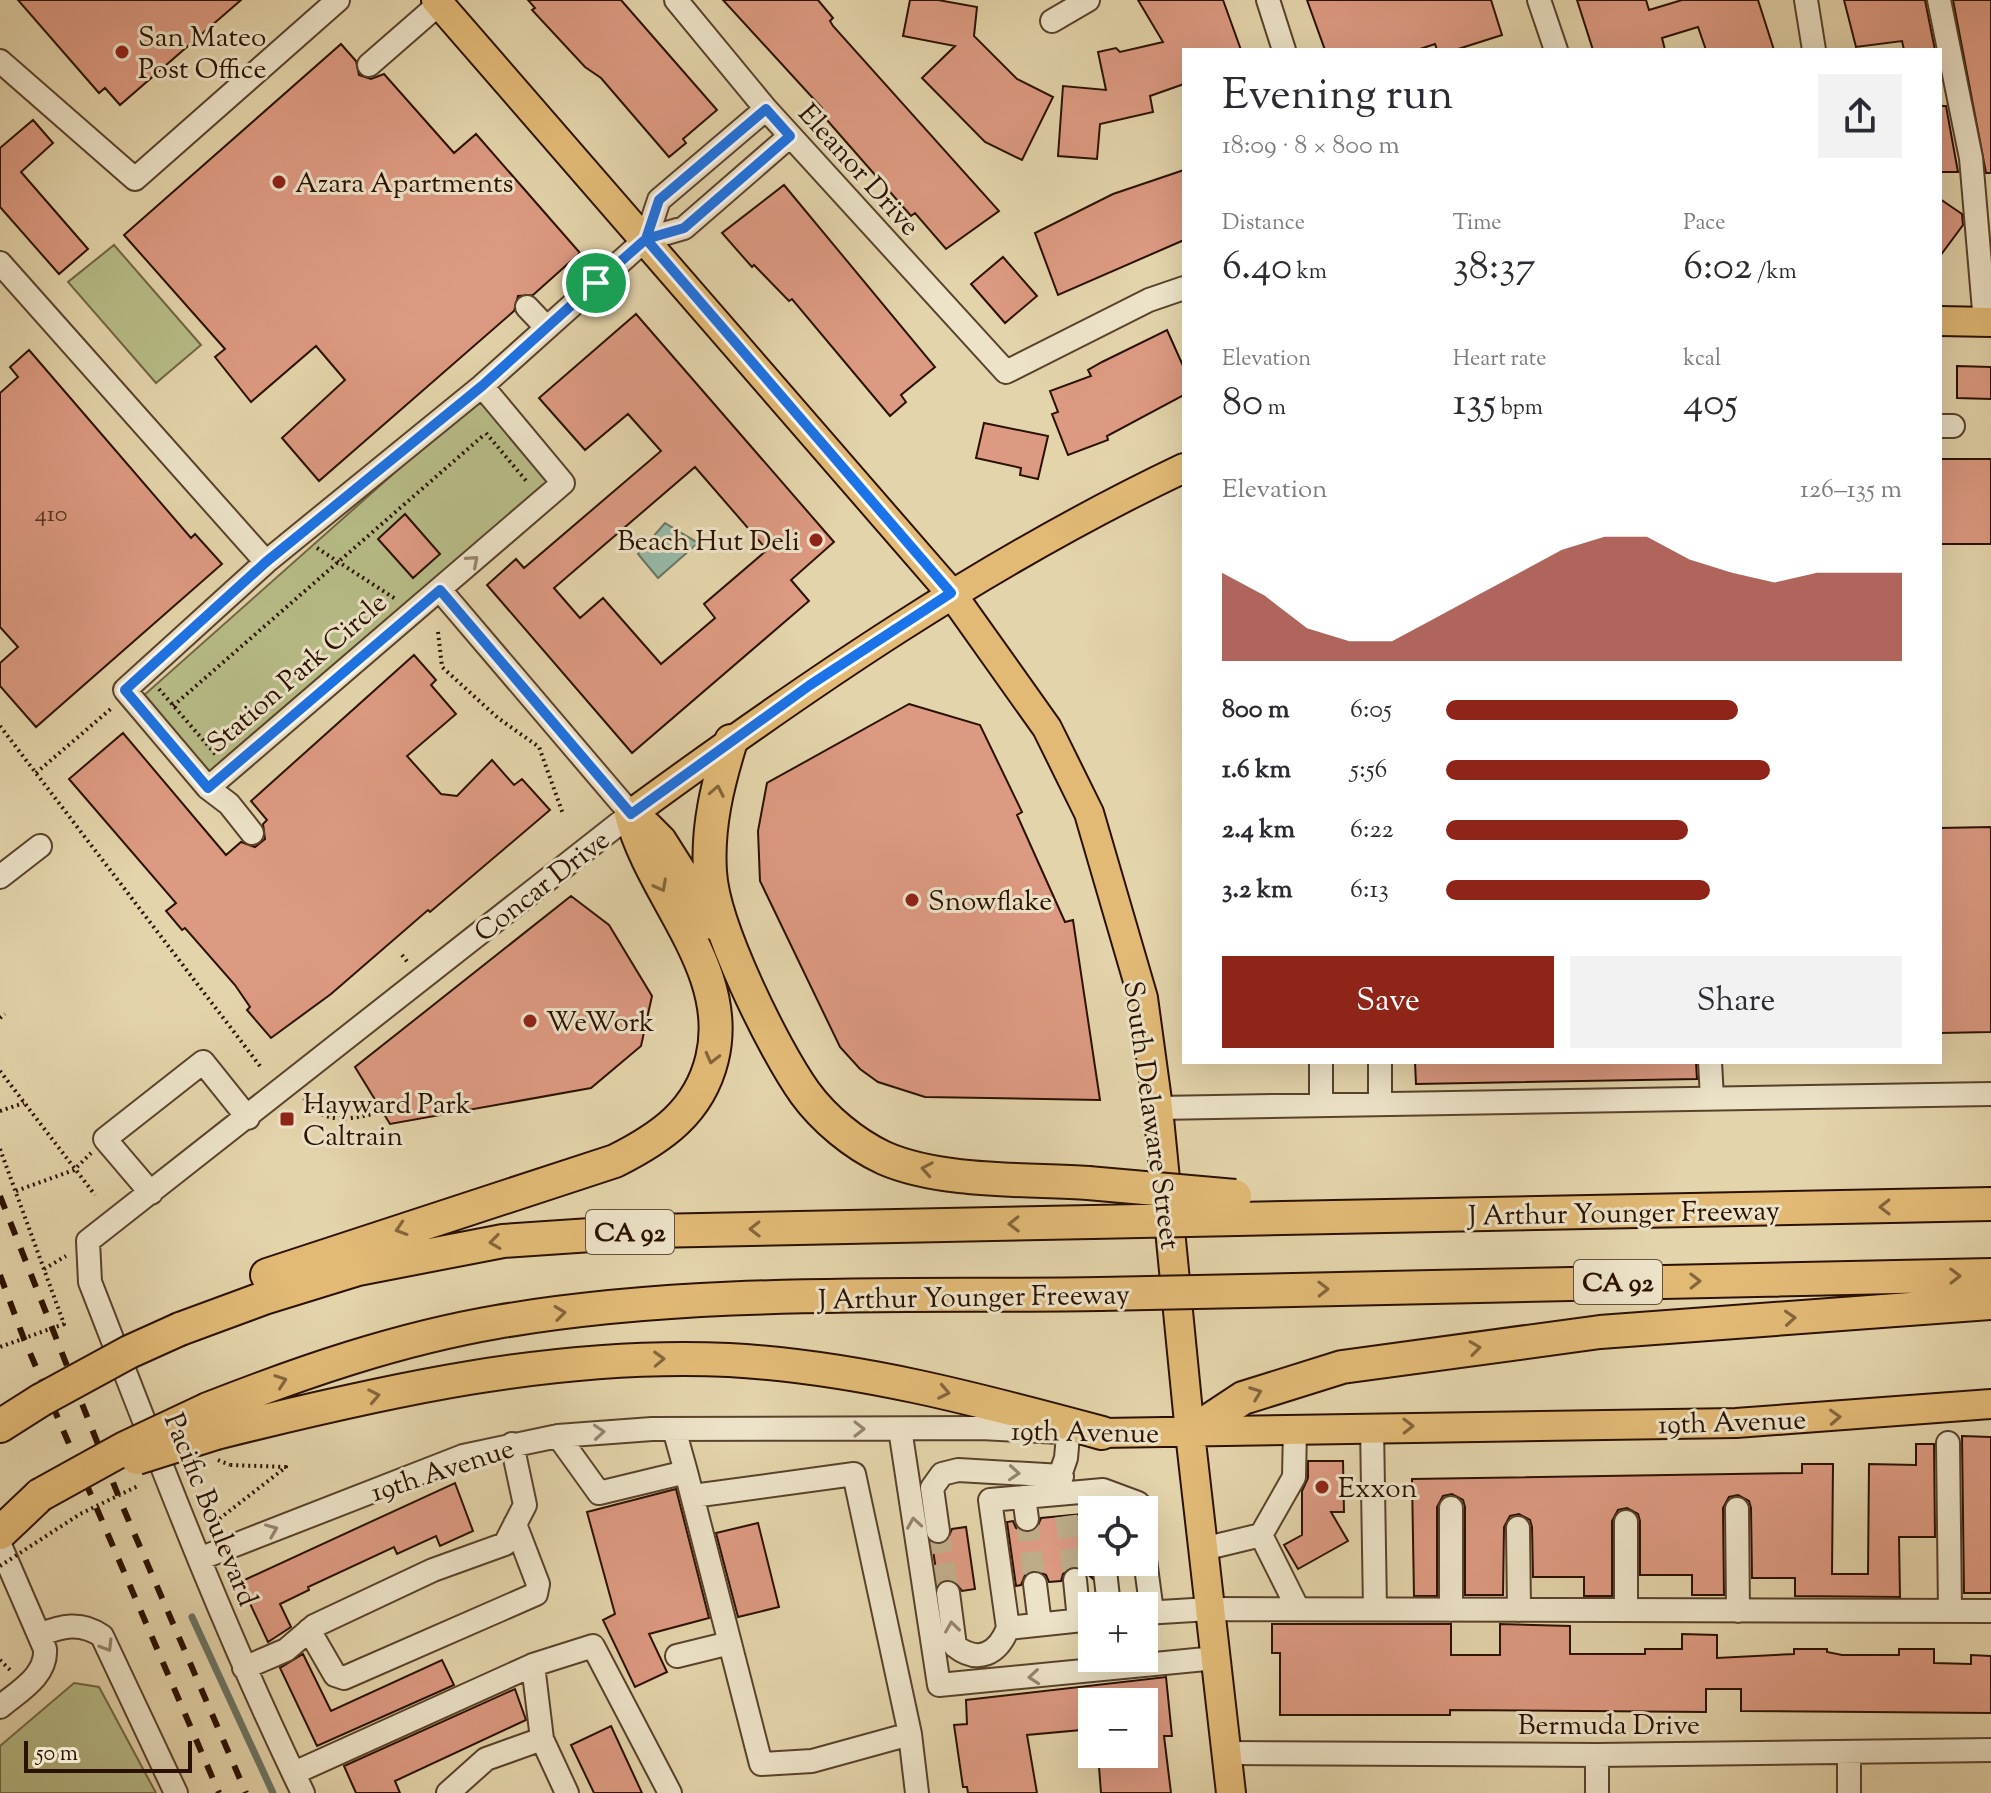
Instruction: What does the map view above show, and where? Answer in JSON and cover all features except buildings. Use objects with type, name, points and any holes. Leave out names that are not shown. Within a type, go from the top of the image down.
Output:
[{"type":"highway","points":[[731,741],[713,811],[710,875],[716,907],[784,1060],[806,1094],[828,1119],[884,1158],[915,1167],[1088,1183],[1236,1207]]},
{"type":"highway","points":[[631,814],[660,841],[743,973]]},
{"type":"highway","points":[[176,1323],[240,1286],[335,1250],[615,1161],[647,1145],[675,1125],[696,1100],[708,1075],[717,1039],[717,1011],[709,982],[644,855],[631,814]]},
{"type":"highway","name":"J Arthur Younger Freeway","points":[[1236,1207],[1502,1215],[1991,1204]]},
{"type":"highway","name":"CA 92","points":[[0,1426],[176,1323],[334,1276],[503,1241],[662,1231],[1092,1222],[1236,1207]]},
{"type":"highway","name":"J Arthur Younger Freeway","points":[[211,1433],[307,1372],[384,1349],[447,1333],[554,1314],[686,1302],[1991,1275]]},
{"type":"highway","points":[[1190,1433],[1243,1398],[1342,1367],[1600,1332],[1991,1303]]},
{"type":"highway","points":[[0,1520],[83,1471],[167,1452],[211,1433],[337,1403],[567,1363],[678,1359],[850,1374],[957,1394],[1069,1428],[1102,1433]]},
{"type":"highway","points":[[0,1533],[40,1495]]},
{"type":"main road","name":"South Delaware Street","points":[[438,2],[951,593],[1047,728],[1089,813],[1143,998],[1158,1108],[1190,1433],[1231,1793]]},
{"type":"main road","points":[[1942,321],[1988,322]]},
{"type":"main road","name":"Concar Drive","points":[[631,814],[731,741],[951,593],[1099,508],[1182,469]]},
{"type":"main road","name":"19th Avenue","points":[[1102,1433],[1736,1423],[1991,1404]]},
{"type":"street","points":[[2,68],[135,179],[338,0]]},
{"type":"street","name":"Eleanor Drive","points":[[676,0],[766,109],[1006,372],[1149,300],[1182,289]]},
{"type":"street","points":[[1052,21],[1088,0]]},
{"type":"street","points":[[1268,0],[1283,48]]},
{"type":"street","points":[[1539,0],[1555,48]]},
{"type":"street","points":[[1806,0],[1814,48]]},
{"type":"street","points":[[1939,0],[1971,158],[1988,322]]},
{"type":"street","points":[[369,65],[438,2]]},
{"type":"street","points":[[646,239],[659,200],[766,109]]},
{"type":"street","points":[[128,693],[125,690],[266,562],[482,386],[646,239],[684,228],[790,136]]},
{"type":"street","points":[[0,263],[266,562]]},
{"type":"street","points":[[527,307],[546,327]]},
{"type":"street","name":"Station Park Circle","points":[[128,693],[208,788],[440,590],[563,483],[482,386]]},
{"type":"street","points":[[440,590],[631,814]]},
{"type":"street","points":[[208,788],[229,804],[252,833]]},
{"type":"street","name":"Concar Drive","points":[[88,1241],[631,814]]},
{"type":"street","points":[[0,877],[40,846]]},
{"type":"street","points":[[151,1193],[105,1139],[203,1062],[248,1118]]},
{"type":"street","points":[[1321,1064],[1321,1105]]},
{"type":"street","points":[[1380,1064],[1380,1104]]},
{"type":"street","points":[[1710,1064],[1712,1098]]},
{"type":"street","points":[[1158,1108],[1991,1094]]},
{"type":"street","name":"Pacific Boulevard","points":[[88,1241],[90,1282],[244,1668],[298,1783]]},
{"type":"street","points":[[1372,1427],[1375,1609]]},
{"type":"street","points":[[1061,1495],[1069,1428]]},
{"type":"street","name":"19th Avenue","points":[[199,1559],[415,1473],[512,1444],[558,1436],[674,1429],[1069,1428]]},
{"type":"street","points":[[674,1429],[761,1764],[812,1761],[910,1734]]},
{"type":"street","points":[[900,1429],[939,1685],[1216,1658]]},
{"type":"street","points":[[1203,1549],[1261,1535],[1294,1477],[1295,1429]]},
{"type":"street","points":[[558,1436],[599,1493],[686,1472]]},
{"type":"street","points":[[1948,1443],[1950,1611]]},
{"type":"street","points":[[244,1668],[286,1650],[309,1630],[433,1570],[505,1544],[525,1505],[512,1444]]},
{"type":"street","points":[[938,1531],[932,1488],[942,1474],[958,1470],[1078,1497]]},
{"type":"street","points":[[693,1496],[854,1474],[910,1734],[917,1793]]},
{"type":"street","points":[[948,1593],[955,1646],[967,1655],[982,1657],[993,1651],[1003,1642],[1008,1628],[990,1500],[1026,1508],[1061,1495]]},
{"type":"street","points":[[1451,1508],[1451,1610]]},
{"type":"street","points":[[1737,1509],[1738,1611]]},
{"type":"street","points":[[1626,1522],[1626,1610]]},
{"type":"street","points":[[309,1630],[335,1675],[344,1678],[536,1594],[538,1584],[515,1524]]},
{"type":"street","points":[[1518,1528],[1519,1610]]},
{"type":"street","points":[[1261,1535],[1298,1609]]},
{"type":"street","points":[[0,1545],[39,1635],[46,1662],[38,1674],[0,1707]]},
{"type":"street","points":[[1075,1580],[1078,1592]]},
{"type":"street","points":[[1035,1584],[1040,1624]]},
{"type":"street","points":[[1158,1612],[1210,1609],[1991,1611]]},
{"type":"street","points":[[1008,1628],[1078,1620]]},
{"type":"street","points":[[39,1635],[67,1626],[82,1626],[102,1636],[176,1793]]},
{"type":"street","points":[[677,1656],[730,1643]]},
{"type":"street","points":[[298,1783],[533,1665],[593,1646],[670,1793]]},
{"type":"street","points":[[533,1665],[542,1739],[567,1793]]},
{"type":"street","points":[[448,1793],[486,1759],[542,1739]]},
{"type":"street","name":"Bermuda Drive","points":[[1226,1753],[1597,1755],[1991,1750]]},
{"type":"street","points":[[1849,1752],[1849,1793]]},
{"type":"street","points":[[1597,1755],[1597,1793]]},
{"type":"path","points":[[173,706],[493,427]]},
{"type":"path","points":[[486,433],[532,487]]},
{"type":"path","points":[[315,546],[401,603]]},
{"type":"path","points":[[438,632],[442,667],[498,718],[539,747],[563,814]]},
{"type":"path","points":[[155,685],[220,759]]},
{"type":"path","points":[[36,773],[128,693]]},
{"type":"path","points":[[0,726],[260,1066]]},
{"type":"path","points":[[0,1071],[95,1195]]},
{"type":"path","points":[[304,1098],[311,1109],[327,1119],[383,1112]]},
{"type":"path","points":[[0,1111],[24,1103]]},
{"type":"path","points":[[16,1191],[74,1170],[105,1139]]},
{"type":"path","points":[[0,1149],[64,1324],[0,1347]]},
{"type":"path","points":[[199,1559],[211,1521],[286,1467],[230,1465],[211,1433]]},
{"type":"path","points":[[0,1566],[80,1514],[150,1480]]},
{"type":"green space","points":[[114,245],[201,345],[156,383],[68,282]]},
{"type":"green space","points":[[482,395],[557,480],[207,778],[142,697]]},
{"type":"green space","points":[[74,1683],[99,1687],[156,1793],[0,1793],[0,1746]]},
{"type":"shaded area","points":[[665,523],[698,543],[658,578],[638,554]]},
{"type":"waterway","points":[[192,1617],[273,1793]]},
{"type":"tunnel","points":[[1066,1516],[1075,1580]]},
{"type":"tunnel","points":[[1027,1519],[1035,1584]]},
{"type":"tunnel","points":[[938,1531],[948,1593]]},
{"type":"railway","points":[[0,1196],[122,1505],[246,1793]]},
{"type":"railway","points":[[0,1275],[24,1339],[219,1793]]},
{"type":"place","name":"San Mateo Post Office","points":[[122,52]]},
{"type":"place","name":"Azara Apartments","points":[[279,182]]},
{"type":"place","name":"Beach Hut Deli","points":[[816,540]]},
{"type":"place","name":"Snowflake","points":[[912,900]]},
{"type":"place","name":"WeWork","points":[[530,1021]]},
{"type":"place","name":"Hayward Park Caltrain","points":[[287,1119]]},
{"type":"place","name":"Exxon","points":[[1322,1487]]},
{"type":"route","points":[[596,283],[482,386],[266,562],[125,690],[208,788],[440,590],[631,814],[810,685],[951,593],[646,239],[684,228],[790,136],[766,109],[659,200],[646,239],[596,283]]}]
